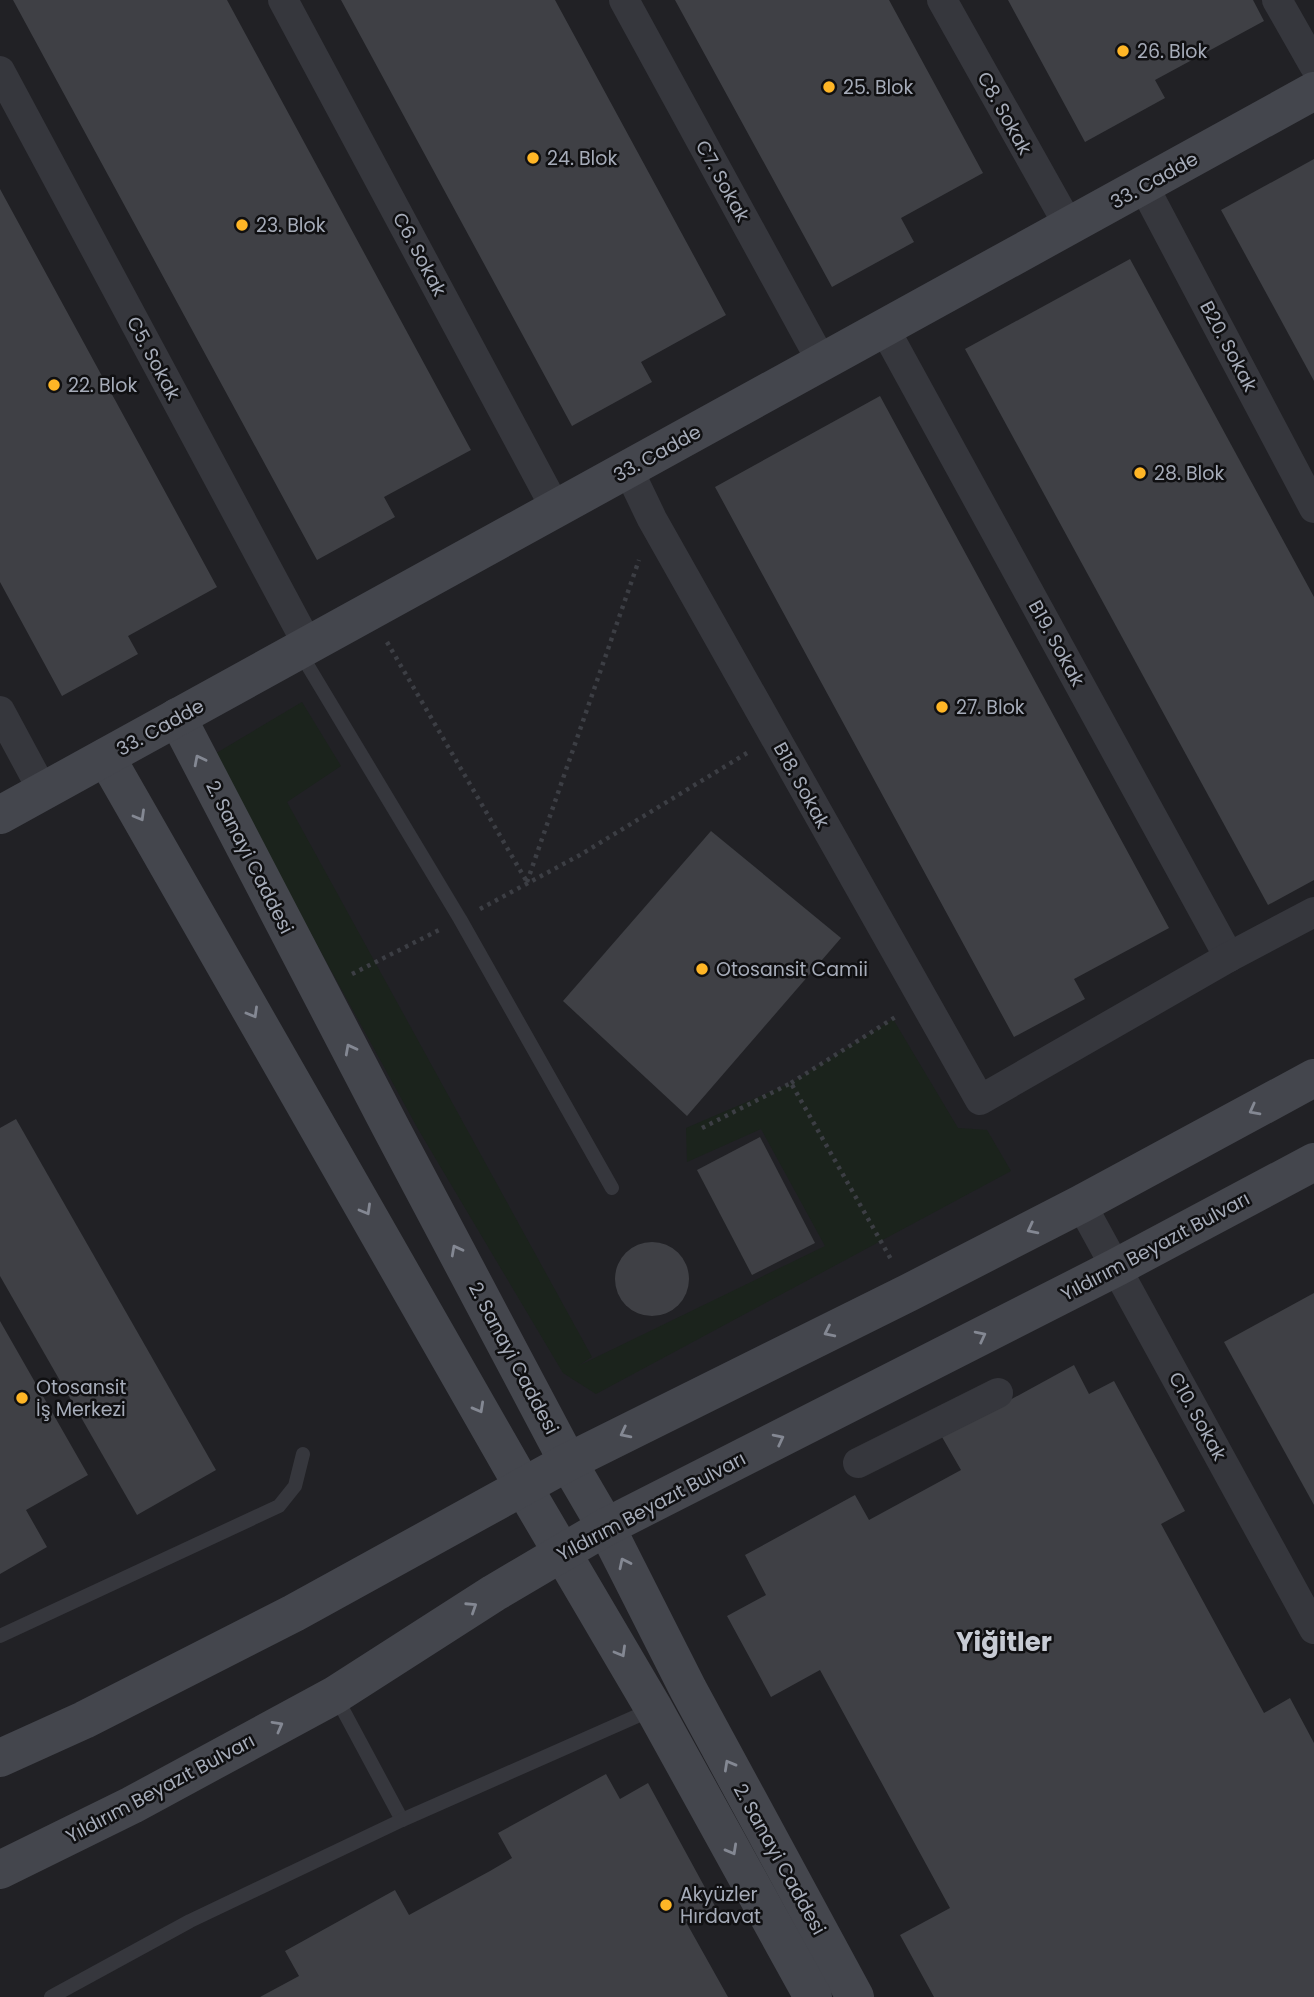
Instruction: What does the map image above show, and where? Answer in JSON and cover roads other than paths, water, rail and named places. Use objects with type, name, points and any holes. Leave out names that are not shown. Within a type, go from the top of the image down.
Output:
[{"type":"main road","name":"33. Cadde","points":[[0,815],[1314,91]]},
{"type":"main road","name":"2. Sanayi Caddesi","points":[[177,717],[568,1462],[606,1527],[694,1701],[855,1997]]},
{"type":"main road","name":"2. Sanayi Caddesi","points":[[106,757],[524,1488],[654,1709],[813,1997]]},
{"type":"main road","points":[[0,1758],[84,1720],[294,1613],[568,1462],[1081,1204],[1314,1078]]},
{"type":"main road","name":"Yıldırım Beyazıt Bulvarı","points":[[0,1870],[132,1805],[335,1695],[606,1527],[1117,1267],[1314,1162]]},
{"type":"street","name":"C6. Sokak","points":[[283,0],[556,509]]},
{"type":"street","name":"C7. Sokak","points":[[624,0],[822,362]]},
{"type":"street","name":"C8. Sokak","points":[[942,0],[1069,226]]},
{"type":"street","points":[[1277,0],[1314,65]]},
{"type":"street","name":"C5. Sokak","points":[[0,71],[304,648]]},
{"type":"street","name":"B20. Sokak","points":[[1143,185],[1314,508]]},
{"type":"street","name":"B19. Sokak","points":[[884,328],[1230,957]]},
{"type":"street","name":"B18. Sokak","points":[[628,469],[652,519],[980,1100],[1230,957]]},
{"type":"street","points":[[0,711],[43,791]]},
{"type":"street","points":[[1230,957],[1314,912]]},
{"type":"street","name":"C10. Sokak","points":[[1081,1204],[1314,1629]]},
{"type":"street","points":[[858,1462],[998,1393]]},
{"type":"lane","points":[[304,648],[612,1188]]},
{"type":"lane","points":[[0,1636],[279,1506],[295,1486],[303,1454]]},
{"type":"lane","points":[[335,1695],[402,1820]]},
{"type":"lane","points":[[51,1997],[190,1921],[402,1820],[654,1709]]},
{"type":"place","name":"26. Blok","points":[[1123,51]]},
{"type":"place","name":"25. Blok","points":[[829,87]]},
{"type":"place","name":"24. Blok","points":[[533,158]]},
{"type":"place","name":"23. Blok","points":[[242,225]]},
{"type":"place","name":"22. Blok","points":[[54,385]]},
{"type":"place","name":"28. Blok","points":[[1140,473]]},
{"type":"place","name":"27. Blok","points":[[942,707]]},
{"type":"place","name":"Otosansit Camii","points":[[702,969]]},
{"type":"place","name":"Otosansit İş Merkezi","points":[[22,1398]]},
{"type":"place","name":"Akyüzler Hırdavat","points":[[666,1905]]},
{"type":"district","name":"Yiğitler","points":[[1004,1642]]}]
